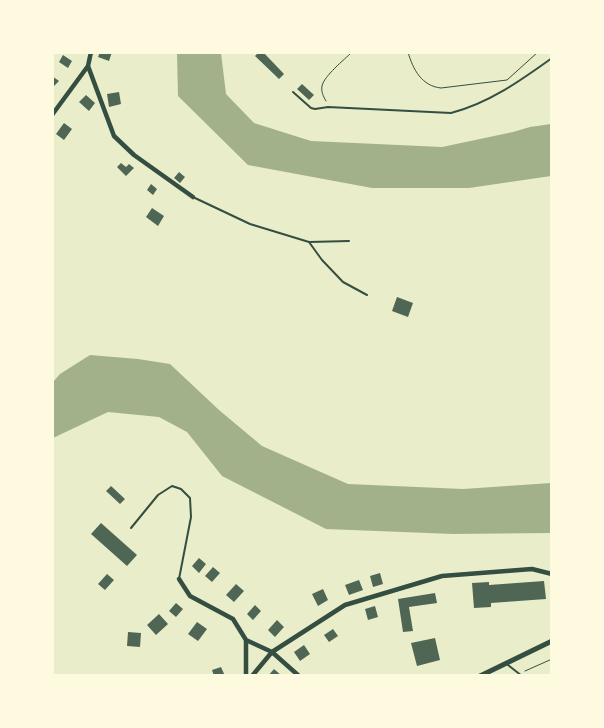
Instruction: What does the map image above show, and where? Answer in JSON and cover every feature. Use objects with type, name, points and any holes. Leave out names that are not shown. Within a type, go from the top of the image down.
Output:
[{"type":"street","points":[[52,114],[88,66],[91,52]]},
{"type":"street","points":[[88,66],[114,136],[134,155],[193,196]]},
{"type":"street","points":[[252,676],[272,652],[345,605],[442,576],[532,569],[552,574]]},
{"type":"street","points":[[179,579],[190,596],[233,619],[246,640],[246,676]]},
{"type":"street","points":[[246,640],[272,652],[299,676]]},
{"type":"street","points":[[480,676],[552,641]]},
{"type":"lane","points":[[293,92],[311,108],[315,109],[328,107],[451,113],[468,108],[496,95],[552,58]]},
{"type":"lane","points":[[193,196],[250,224],[309,242],[349,241]]},
{"type":"lane","points":[[309,242],[322,260],[343,282],[367,295]]},
{"type":"lane","points":[[131,528],[158,496],[172,486],[181,489],[190,498],[191,516],[179,579]]},
{"type":"lane","points":[[506,663],[520,675]]},
{"type":"path","points":[[328,107],[322,94],[324,79],[352,52]]},
{"type":"path","points":[[408,52],[413,68],[419,76],[432,87],[441,88],[507,80],[538,52]]},
{"type":"path","points":[[520,675],[552,659]]},
{"type":"shaded area","points":[[177,53],[221,53],[226,94],[254,123],[311,141],[442,147],[551,124],[551,176],[469,188],[372,188],[248,165],[178,96]]},
{"type":"shaded area","points":[[90,355],[170,364],[219,410],[262,446],[348,484],[463,489],[551,483],[551,533],[453,534],[326,529],[222,476],[187,432],[159,417],[108,412],[53,438],[53,382],[60,374]]},
{"type":"building","points":[[100,52],[112,52],[109,61],[98,57]]},
{"type":"building","points":[[259,52],[263,52],[284,74],[279,79],[255,56]]},
{"type":"building","points":[[63,55],[72,61],[68,68],[59,62]]},
{"type":"building","points":[[52,76],[59,81],[52,88]]},
{"type":"building","points":[[302,84],[314,95],[309,100],[297,89]]},
{"type":"building","points":[[119,92],[121,104],[109,107],[107,94]]},
{"type":"building","points":[[86,95],[95,103],[89,111],[79,102]]},
{"type":"building","points":[[64,123],[72,129],[64,140],[56,134]]},
{"type":"building","points":[[121,163],[126,167],[129,164],[134,168],[126,176],[117,167]]},
{"type":"building","points":[[179,172],[185,177],[180,183],[174,178]]},
{"type":"building","points":[[151,184],[157,189],[153,195],[147,190]]},
{"type":"building","points":[[152,208],[164,216],[158,226],[146,217]]},
{"type":"building","points":[[397,297],[413,303],[408,317],[392,311]]},
{"type":"building","points":[[111,486],[125,499],[120,504],[106,491]]},
{"type":"building","points":[[101,523],[137,555],[127,566],[91,534]]},
{"type":"building","points":[[199,558],[206,564],[199,573],[192,566]]},
{"type":"building","points":[[213,567],[220,573],[212,582],[205,576]]},
{"type":"building","points":[[380,573],[383,584],[373,587],[370,576]]},
{"type":"building","points":[[107,574],[114,580],[105,590],[98,584]]},
{"type":"building","points":[[359,580],[363,590],[349,595],[345,585]]},
{"type":"building","points":[[544,581],[546,599],[491,603],[491,607],[474,608],[472,583],[489,582],[489,585]]},
{"type":"building","points":[[236,584],[244,591],[234,602],[226,595]]},
{"type":"building","points":[[323,589],[328,600],[318,606],[312,594]]},
{"type":"building","points":[[435,593],[437,603],[409,607],[413,631],[403,632],[398,599]]},
{"type":"building","points":[[176,603],[183,609],[176,617],[169,611]]},
{"type":"building","points":[[255,605],[261,611],[253,620],[247,614]]},
{"type":"building","points":[[375,606],[378,617],[368,620],[365,609]]},
{"type":"building","points":[[159,614],[168,624],[156,635],[147,625]]},
{"type":"building","points":[[277,620],[284,627],[275,637],[268,630]]},
{"type":"building","points":[[197,622],[207,629],[198,641],[188,634]]},
{"type":"building","points":[[333,629],[338,636],[329,642],[324,635]]},
{"type":"building","points":[[128,632],[141,633],[140,647],[127,646]]},
{"type":"building","points":[[435,638],[440,660],[417,666],[411,643]]},
{"type":"building","points":[[304,645],[310,654],[300,661],[294,652]]},
{"type":"building","points":[[221,667],[225,676],[214,676],[212,670]]},
{"type":"building","points":[[274,669],[282,676],[268,676]]}]
